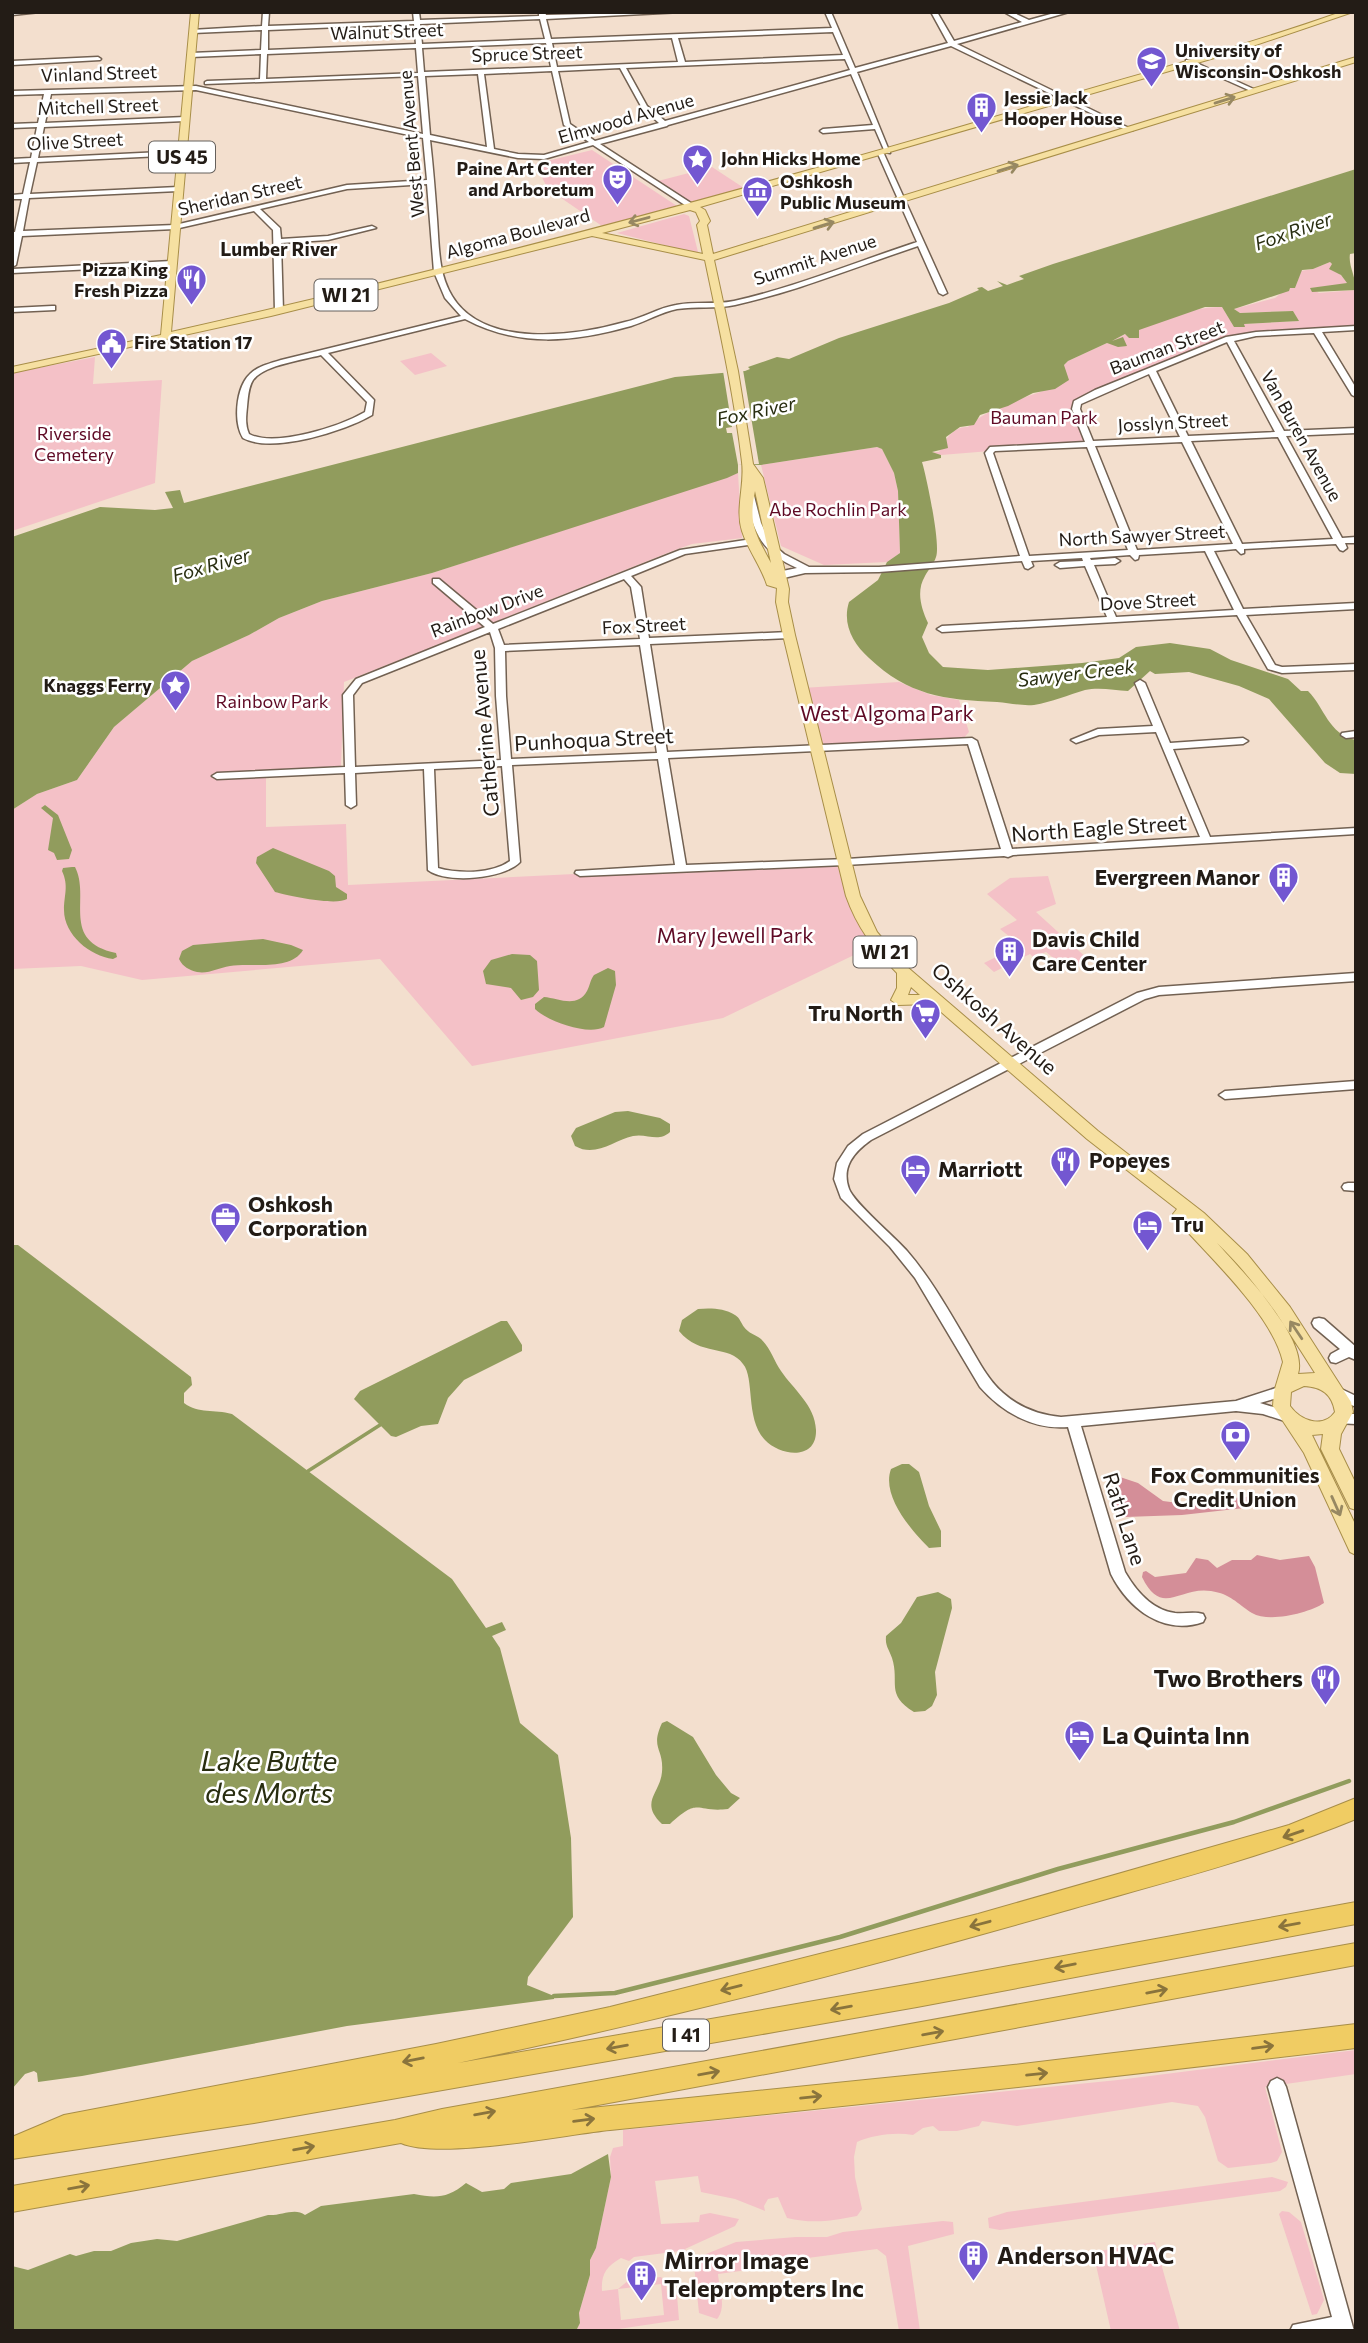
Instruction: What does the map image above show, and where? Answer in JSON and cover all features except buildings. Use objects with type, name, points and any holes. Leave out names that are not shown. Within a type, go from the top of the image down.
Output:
[{"type":"highway","points":[[14,2148],[64,2127],[436,2056],[623,2015],[978,1925],[1292,1835],[1356,1808]]},
{"type":"highway","name":"I 41","points":[[14,2148],[144,2130],[863,2004],[1356,1913]]},
{"type":"highway","name":"I 41","points":[[12,2199],[395,2132],[442,2121],[1356,1954]]},
{"type":"highway","points":[[395,2132],[445,2137],[1160,2060],[1353,2034]]},
{"type":"main road","name":"US 45","points":[[166,337],[195,12]]},
{"type":"main road","name":"Algoma Boulevard","points":[[12,370],[254,317],[587,236],[885,153],[1349,12]]},
{"type":"main road","points":[[710,260],[742,253],[758,245],[1354,61]]},
{"type":"main road","name":"WI 21","points":[[691,207],[702,225],[719,304]]},
{"type":"main road","points":[[611,237],[610,232],[616,226]]},
{"type":"main road","name":"WI 21","points":[[587,236],[611,237],[710,260]]},
{"type":"main road","name":"Oshkosh Avenue","points":[[719,304],[748,464],[749,491],[745,511],[752,542],[778,580]]},
{"type":"main road","points":[[167,324],[181,329],[254,317]]},
{"type":"main road","name":"Oshkosh Avenue","points":[[748,464],[757,478],[773,549],[778,580],[774,590],[782,603],[844,862],[856,908],[866,929],[877,944],[936,999],[1164,1193],[1198,1217],[1252,1270],[1335,1390]]},
{"type":"main road","points":[[904,970],[904,988],[898,1000],[936,999]]},
{"type":"main road","name":"Oshkosh Avenue","points":[[1164,1193],[1238,1276],[1269,1320],[1293,1363],[1284,1388]]},
{"type":"main road","points":[[1356,1503],[1330,1449],[1332,1434],[1345,1420],[1344,1405],[1335,1390],[1323,1382],[1303,1379],[1284,1388],[1280,1404],[1312,1450],[1356,1547]]},
{"type":"main road","points":[[1292,1420],[1315,1429],[1345,1420]]},
{"type":"street","points":[[12,13],[37,12]]},
{"type":"street","points":[[263,81],[266,12]]},
{"type":"street","name":"West Bent Avenue","points":[[416,12],[438,272]]},
{"type":"street","points":[[193,31],[543,15],[680,12]]},
{"type":"street","points":[[828,12],[877,127],[903,201],[943,293]]},
{"type":"street","points":[[934,12],[952,44],[1130,130]]},
{"type":"street","points":[[1007,12],[1029,23]]},
{"type":"street","name":"Elmwood Avenue","points":[[188,87],[491,150],[544,157],[1066,12]]},
{"type":"street","points":[[543,15],[567,125],[691,207]]},
{"type":"street","name":"Walnut Street","points":[[191,55],[836,30]]},
{"type":"street","points":[[674,36],[682,64]]},
{"type":"street","name":"Spruce Street","points":[[207,83],[848,57]]},
{"type":"street","points":[[12,63],[98,59]]},
{"type":"street","points":[[1188,61],[1255,90]]},
{"type":"street","points":[[621,66],[644,107],[665,125]]},
{"type":"street","points":[[481,72],[491,150]]},
{"type":"street","name":"Vinland Street","points":[[12,93],[188,87]]},
{"type":"street","points":[[12,265],[16,234],[48,92]]},
{"type":"street","name":"Mitchell Street","points":[[12,126],[185,119]]},
{"type":"street","points":[[823,131],[877,127]]},
{"type":"street","name":"Olive Street","points":[[12,161],[182,153]]},
{"type":"street","name":"Sheridan Street","points":[[16,234],[175,227],[347,187],[431,182]]},
{"type":"street","points":[[12,197],[178,189]]},
{"type":"street","points":[[257,209],[276,228],[279,311]]},
{"type":"street","points":[[277,241],[328,238],[372,228]]},
{"type":"street","name":"Summit Avenue","points":[[465,317],[502,332],[560,337],[627,324],[678,307],[737,302],[921,243]]},
{"type":"street","points":[[12,271],[172,264]]},
{"type":"street","points":[[323,353],[371,402],[369,413],[352,422],[277,441],[260,441],[246,436],[242,429],[244,390],[248,379],[274,365],[465,317],[452,302],[438,272]]},
{"type":"street","points":[[12,310],[52,308]]},
{"type":"street","name":"Bauman Street","points":[[1088,443],[1076,409],[1077,403],[1151,370],[1229,339],[1256,334],[1356,328]]},
{"type":"street","points":[[1317,331],[1356,395]]},
{"type":"street","name":"Van Buren Avenue","points":[[1229,339],[1342,545]]},
{"type":"street","points":[[1151,370],[1241,550]]},
{"type":"street","name":"Josslyn Street","points":[[1027,563],[989,453],[991,449],[1356,430]]},
{"type":"street","points":[[1088,443],[1135,556]]},
{"type":"street","points":[[749,491],[760,536],[773,549],[834,572]]},
{"type":"street","name":"North Sawyer Street","points":[[1342,545],[1356,540]]},
{"type":"street","name":"Rainbow Drive","points":[[351,805],[348,695],[353,686],[364,678],[683,552],[752,542]]},
{"type":"street","name":"North Sawyer Street","points":[[778,580],[810,571],[930,567],[965,570],[1027,563],[1241,550],[1342,545],[1356,548]]},
{"type":"street","name":"North Sawyer Street","points":[[773,549],[810,571]]},
{"type":"street","points":[[1209,552],[1268,664],[1273,668],[1294,670],[1356,667]]},
{"type":"street","points":[[1086,559],[1112,619]]},
{"type":"street","points":[[778,580],[834,572]]},
{"type":"street","points":[[626,575],[636,587],[681,869]]},
{"type":"street","name":"Catherine Avenue","points":[[436,580],[493,629],[500,648],[515,862],[512,866]]},
{"type":"street","name":"Dove Street","points":[[942,629],[1356,606]]},
{"type":"street","name":"Fox Street","points":[[500,648],[789,635]]},
{"type":"street","points":[[1140,683],[1207,841]]},
{"type":"street","points":[[1076,740],[1098,732],[1159,729]]},
{"type":"street","name":"Punhoqua Street","points":[[217,776],[972,741],[1009,854]]},
{"type":"street","points":[[1167,746],[1243,741]]},
{"type":"street","points":[[429,768],[431,868],[444,874],[498,872],[512,866]]},
{"type":"street","name":"North Eagle Street","points":[[580,873],[1009,854],[1356,831]]},
{"type":"street","points":[[1292,1420],[1263,1409],[1236,1406],[1073,1422],[1047,1422],[1004,1404],[993,1393],[920,1275],[894,1244],[847,1198],[842,1189],[841,1166],[850,1148],[867,1137],[1009,1062],[1154,992],[1356,977]]},
{"type":"street","points":[[1225,1095],[1356,1085]]},
{"type":"street","points":[[1319,1323],[1353,1352]]},
{"type":"street","points":[[1336,1358],[1353,1352]]},
{"type":"street","points":[[1236,1406],[1284,1388]]},
{"type":"street","points":[[1335,1390],[1356,1402]]},
{"type":"street","name":"Rath Lane","points":[[1073,1422],[1118,1574],[1126,1590],[1151,1613],[1164,1618],[1198,1618]]},
{"type":"street","points":[[1277,2087],[1344,2327],[1299,2331]]},
{"type":"green space","points":[[592,150],[677,206],[602,226],[548,189],[535,164]]},
{"type":"green space","points":[[712,167],[747,190],[694,204],[658,181]]},
{"type":"green space","points":[[684,214],[689,216],[698,252],[695,253],[617,233]]},
{"type":"green space","name":"Bauman Park","points":[[1330,262],[1348,284],[1311,288],[1319,293],[1356,290],[1356,328],[1237,337],[1077,403],[1088,443],[941,455],[931,452],[939,452],[954,431],[968,427],[990,412],[1068,380],[1064,365],[1068,361],[1107,343],[1124,346],[1111,341],[1165,318],[1194,310],[1222,307],[1234,327],[1298,321],[1293,311],[1240,313],[1234,309],[1275,298],[1289,287],[1295,288],[1301,271]]},
{"type":"green space","points":[[431,353],[447,366],[415,375],[400,361]]},
{"type":"green space","name":"Riverside Cemetery","points":[[95,357],[93,384],[162,380],[155,483],[12,531],[12,373]]},
{"type":"green space","name":"Abe Rochlin Park","points":[[877,447],[882,449],[894,473],[898,491],[900,553],[887,562],[824,565],[781,546],[761,465]]},
{"type":"green space","points":[[738,473],[742,538],[692,544],[675,550],[344,682],[341,766],[336,769],[266,772],[266,827],[346,824],[348,885],[844,861],[877,944],[723,1018],[472,1066],[380,959],[142,980],[81,966],[12,969],[12,810],[37,794],[77,780],[114,727],[192,661],[279,618],[322,601],[432,573]]},
{"type":"green space","name":"West Algoma Park","points":[[899,682],[931,695],[959,700],[969,732],[961,741],[817,749],[802,688]]},
{"type":"green space","points":[[1048,876],[1056,904],[1036,912],[1089,960],[1068,970],[1046,952],[1033,957],[1030,954],[994,972],[984,963],[1020,945],[1000,929],[1017,920],[987,894],[1010,878]]},
{"type":"green space","points":[[1356,2050],[1356,2074],[1265,2087],[1282,2152],[1277,2161],[1271,2163],[1228,2168],[1218,2161],[1205,2117],[1198,2106],[1172,2102],[1017,2126],[982,2121],[979,2126],[957,2131],[939,2131],[933,2126],[923,2128],[913,2135],[892,2134],[857,2142],[854,2157],[855,2177],[862,2209],[857,2216],[839,2219],[814,2221],[787,2218],[778,2197],[768,2199],[764,2206],[765,2211],[735,2199],[701,2192],[698,2176],[655,2181],[661,2224],[699,2222],[700,2215],[710,2213],[739,2219],[735,2226],[685,2249],[691,2260],[736,2242],[827,2237],[843,2232],[953,2222],[954,2234],[908,2246],[920,2331],[899,2331],[886,2256],[877,2249],[792,2260],[791,2264],[718,2274],[722,2309],[717,2319],[699,2313],[694,2265],[680,2251],[634,2257],[629,2261],[621,2258],[606,2271],[602,2280],[602,2291],[618,2289],[629,2280],[661,2277],[666,2282],[667,2295],[677,2295],[679,2320],[605,2331],[576,2331],[580,2323],[579,2313],[590,2275],[590,2260],[596,2248],[611,2177],[610,2157],[613,2148],[623,2146],[623,2130],[1118,2080]],"holes":[[[661,2284],[664,2315],[621,2320],[618,2289]]]},
{"type":"green space","points":[[1272,2177],[1288,2182],[1286,2187],[1280,2191],[1000,2230],[989,2228],[988,2218],[1007,2212]]},
{"type":"green space","points":[[1282,2211],[1289,2212],[1301,2222],[1324,2300],[1317,2314],[1312,2315],[1279,2214]]},
{"type":"green space","points":[[1155,2242],[1180,2331],[1111,2331],[1093,2252]]},
{"type":"shaded area","points":[[1120,1477],[1138,1483],[1163,1501],[1178,1503],[1256,1496],[1265,1501],[1262,1506],[1182,1515],[1125,1517],[1117,1508],[1113,1493]]},
{"type":"shaded area","points":[[1257,1555],[1280,1560],[1309,1556],[1315,1567],[1324,1603],[1289,1615],[1259,1616],[1218,1592],[1190,1592],[1172,1598],[1157,1596],[1142,1577],[1146,1571],[1155,1577],[1186,1573],[1196,1558],[1208,1560],[1217,1568],[1232,1560],[1251,1560]]},
{"type":"water","points":[[1356,169],[1356,253],[1350,254],[1350,258],[1356,290],[1312,292],[1310,288],[1347,283],[1341,275],[1329,269],[1332,264],[1330,262],[1302,270],[1295,288],[1234,309],[1240,313],[1293,311],[1299,321],[1234,327],[1222,307],[1205,307],[1139,330],[1139,338],[1129,338],[1125,334],[1112,341],[1123,337],[1127,346],[1118,347],[1107,343],[1068,361],[1064,365],[1069,380],[1055,389],[1033,393],[1008,406],[980,415],[974,425],[960,427],[946,437],[948,448],[932,452],[941,455],[941,458],[922,462],[937,550],[935,560],[922,582],[920,594],[928,623],[922,637],[929,653],[943,667],[988,670],[1082,663],[1119,658],[1136,647],[1170,643],[1210,649],[1231,660],[1288,679],[1301,691],[1308,691],[1339,732],[1356,740],[1356,774],[1340,773],[1325,763],[1269,699],[1239,686],[1189,672],[1155,674],[1150,671],[1128,691],[1090,689],[1034,705],[943,697],[913,688],[898,680],[858,646],[850,633],[847,618],[849,602],[878,580],[887,562],[900,553],[898,491],[894,473],[882,449],[877,447],[761,465],[738,465],[738,473],[727,478],[432,573],[322,601],[279,618],[192,661],[114,727],[77,780],[37,794],[12,810],[12,537],[100,507],[155,510],[173,508],[165,492],[180,490],[184,503],[675,377],[745,371],[750,369],[748,367],[777,357],[789,359],[839,338],[949,303],[979,290],[977,288],[982,287],[988,291],[1003,286],[997,281],[1007,285],[1024,279],[1019,276],[1053,264]]},
{"type":"water","points":[[45,805],[58,815],[72,850],[69,859],[57,860],[54,853],[48,850],[53,818],[41,808]]},
{"type":"water","points":[[273,848],[329,871],[335,876],[336,887],[347,894],[347,899],[323,901],[275,892],[256,863],[257,857]]},
{"type":"water","points":[[75,867],[79,879],[83,929],[88,939],[99,947],[116,953],[117,957],[113,959],[87,949],[68,928],[64,910],[66,886],[62,871],[63,868]]},
{"type":"water","points":[[263,939],[303,950],[297,957],[280,964],[239,965],[206,972],[189,969],[179,959],[182,951],[193,945]]},
{"type":"water","points":[[512,954],[530,955],[537,961],[539,990],[533,997],[521,1000],[511,988],[486,984],[483,971],[491,960]]},
{"type":"water","points":[[608,968],[615,971],[616,985],[604,1027],[588,1030],[568,1026],[535,1009],[535,1004],[544,997],[578,1000],[587,991],[594,975]]},
{"type":"water","points":[[628,1111],[660,1118],[670,1124],[670,1132],[661,1137],[633,1136],[598,1149],[575,1146],[571,1136],[576,1128],[615,1112]]},
{"type":"water","name":"Lake Butte des Morts","points":[[12,1245],[18,1245],[191,1377],[192,1385],[184,1393],[184,1403],[201,1410],[232,1414],[452,1579],[486,1628],[502,1622],[506,1630],[492,1636],[500,1648],[520,1723],[558,1755],[571,1838],[573,1917],[528,1977],[527,1985],[554,1996],[554,1999],[347,2026],[82,2076],[38,2082],[37,2073],[34,2071],[25,2074],[12,2089]]},
{"type":"water","points":[[698,1309],[717,1309],[731,1313],[748,1331],[761,1339],[812,1413],[816,1430],[811,1447],[796,1453],[788,1452],[779,1450],[765,1440],[755,1421],[749,1379],[743,1364],[730,1354],[696,1344],[679,1331],[682,1320]]},
{"type":"water","points":[[501,1321],[507,1321],[522,1345],[522,1351],[464,1380],[448,1398],[438,1424],[421,1426],[396,1437],[391,1436],[354,1399],[360,1391]]},
{"type":"water","points":[[909,1464],[919,1472],[929,1506],[941,1531],[941,1547],[929,1548],[907,1523],[894,1501],[890,1490],[891,1469]]},
{"type":"water","points":[[938,1592],[951,1599],[952,1608],[935,1672],[937,1695],[932,1706],[925,1711],[914,1712],[905,1706],[896,1694],[894,1667],[886,1636],[901,1623],[917,1597]]},
{"type":"water","points":[[667,1721],[693,1737],[716,1775],[731,1793],[740,1798],[728,1809],[693,1808],[670,1824],[662,1824],[655,1816],[651,1804],[662,1772],[657,1738],[662,1723]]},
{"type":"water","points":[[608,2154],[611,2177],[596,2248],[590,2260],[590,2275],[579,2313],[580,2323],[576,2331],[12,2331],[12,2266],[28,2270],[70,2254],[76,2256],[94,2251],[111,2251],[131,2243],[157,2239],[177,2241],[268,2215],[292,2212],[305,2215],[321,2206],[414,2194],[441,2196],[466,2183],[482,2192],[504,2189],[511,2183],[571,2174]]},
{"type":"pier","points":[[743,370],[759,464],[738,465],[732,433],[727,433],[726,428],[732,427],[723,371]]},
{"type":"waterway","points":[[308,1471],[380,1425]]},
{"type":"waterway","points":[[554,1996],[615,1993],[840,1937],[1058,1869],[1234,1822],[1349,1781]]},
{"type":"place","name":"University of Wisconsin-Oshkosh","points":[[1152,88]]},
{"type":"place","name":"Jessie Jack Hooper House","points":[[981,135]]},
{"type":"place","name":"John Hicks Home","points":[[698,186]]},
{"type":"place","name":"Paine Art Center and Arboretum","points":[[617,206]]},
{"type":"place","name":"Oshkosh Public Museum","points":[[757,219]]},
{"type":"place","name":"Pizza King Fresh Pizza","points":[[191,307]]},
{"type":"place","name":"Fire Station 17","points":[[111,370]]},
{"type":"place","name":"Knaggs Ferry","points":[[175,713]]},
{"type":"place","name":"Evergreen Manor","points":[[1283,905]]},
{"type":"place","name":"Davis Child Care Center","points":[[1009,979]]},
{"type":"place","name":"Tru North","points":[[926,1041]]},
{"type":"place","name":"Popeyes","points":[[1066,1188]]},
{"type":"place","name":"Marriott","points":[[915,1197]]},
{"type":"place","name":"Oshkosh Corporation","points":[[225,1244]]},
{"type":"place","name":"Tru","points":[[1148,1252]]},
{"type":"place","name":"Fox Communities Credit Union","points":[[1235,1463]]},
{"type":"place","name":"Two Brothers","points":[[1326,1706]]},
{"type":"place","name":"La Quinta Inn","points":[[1079,1763]]},
{"type":"place","name":"Anderson HVAC","points":[[974,2283]]},
{"type":"place","name":"Mirror Image Teleprompters Inc","points":[[641,2302]]},
{"type":"district","name":"Lumber River","points":[[279,249]]},
{"type":"water label","name":"Fox River","points":[[1293,231]]},
{"type":"water label","name":"Fox River","points":[[756,411]]},
{"type":"water label","name":"Fox River","points":[[211,565]]},
{"type":"water label","name":"Sawyer Creek","points":[[1076,673]]},
{"type":"park label","name":"Rainbow Park","points":[[272,702]]},
{"type":"park label","name":"Mary Jewell Park","points":[[735,936]]}]
